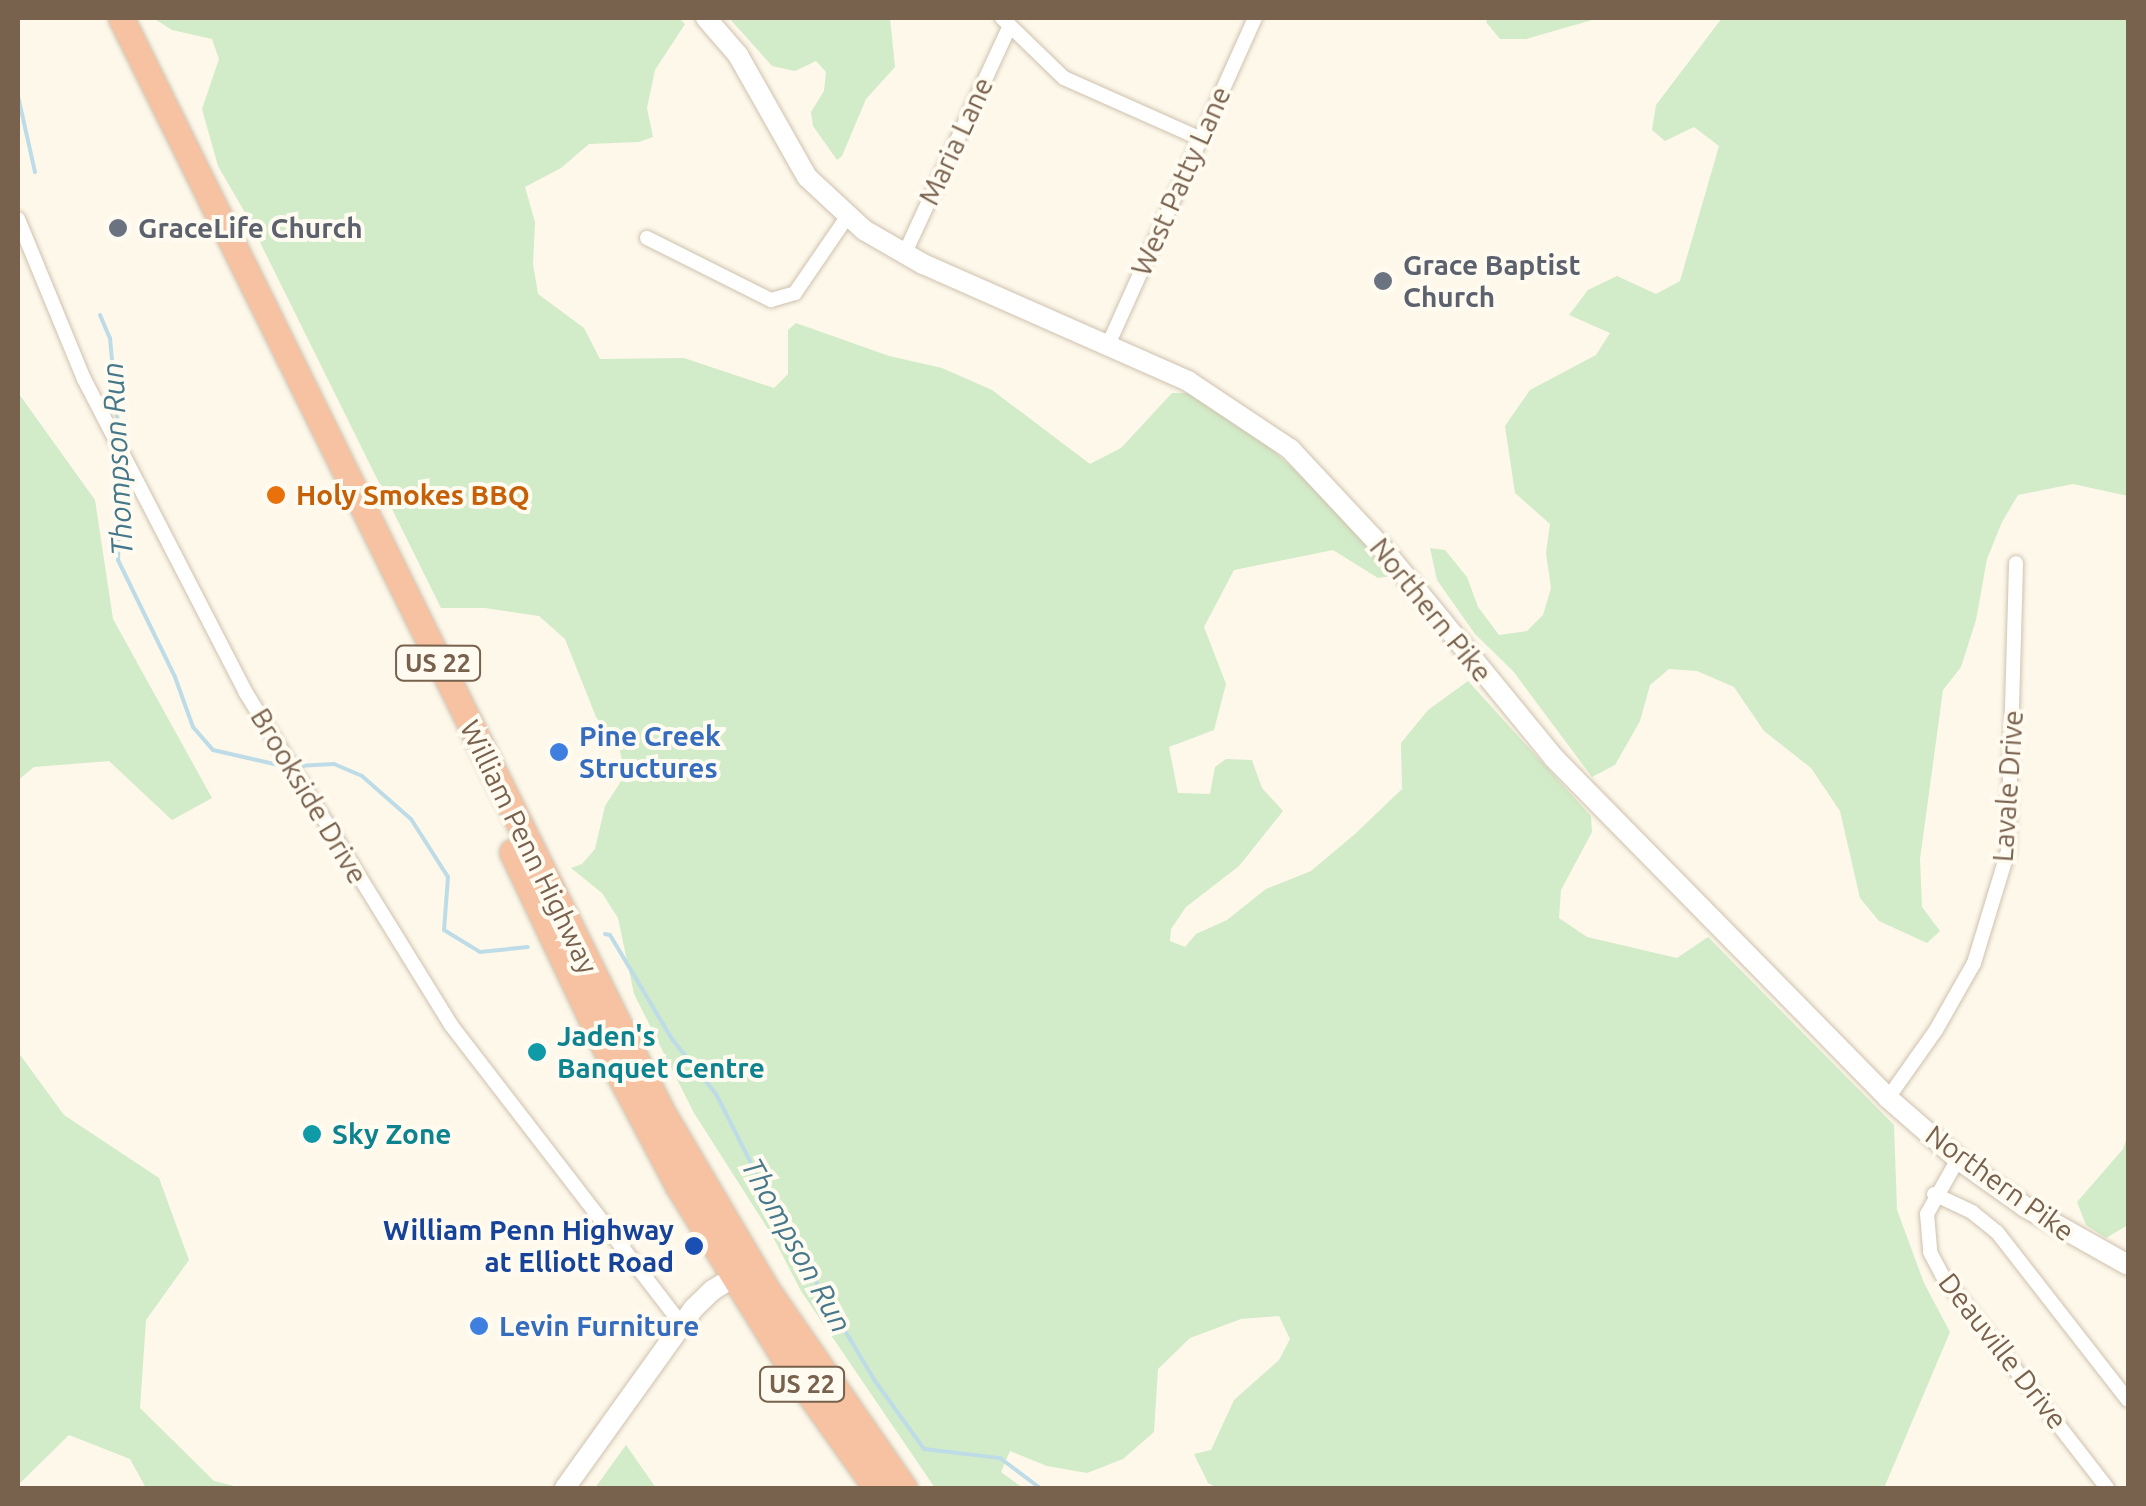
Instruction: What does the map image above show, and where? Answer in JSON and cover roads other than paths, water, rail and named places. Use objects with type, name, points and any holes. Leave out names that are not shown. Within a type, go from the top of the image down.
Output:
[{"type":"highway","name":"William Penn Highway","points":[[102,18],[612,1063],[678,1186],[904,1488]]},
{"type":"highway","name":"William Penn Highway","points":[[121,18],[742,1271],[876,1488]]},
{"type":"main road","name":"Northern Pike","points":[[706,18],[738,55],[806,177],[847,217],[904,254],[1219,398],[1264,428],[1318,475],[1554,758],[1888,1098],[1958,1159],[2025,1207],[2128,1265]]},
{"type":"main road","points":[[565,1488],[700,1301],[742,1271]]},
{"type":"street","name":"West Patty Lane","points":[[1108,346],[1256,18]]},
{"type":"street","points":[[1005,22],[1064,78],[1200,138]]},
{"type":"street","name":"Maria Lane","points":[[904,254],[1005,22]]},
{"type":"street","points":[[647,238],[772,300],[794,293],[847,217]]},
{"type":"street","name":"Brookside Drive","points":[[18,219],[84,379],[246,694],[450,1024],[682,1325]]},
{"type":"street","name":"Lavale Drive","points":[[1888,1098],[1936,1030],[1974,963],[2008,851],[2016,563]]},
{"type":"street","name":"Deauville Drive","points":[[1958,1159],[1934,1194],[1925,1232],[1942,1275],[2102,1487]]},
{"type":"street","points":[[1934,1194],[1972,1212],[1996,1232],[2128,1399]]},
{"type":"waterway","name":"Thompson Run","points":[[18,96],[35,172]]},
{"type":"waterway","name":"Thompson Run","points":[[100,315],[110,338],[119,436]]},
{"type":"waterway","name":"Thompson Run","points":[[120,460],[118,560],[175,677],[193,727],[213,750],[287,767]]},
{"type":"waterway","name":"Thompson Run","points":[[297,766],[334,764],[362,776],[411,819],[448,877],[444,930],[480,952],[528,947]]},
{"type":"waterway","name":"Thompson Run","points":[[605,934],[610,935],[672,1039],[716,1094],[785,1230],[875,1381],[924,1449],[1000,1458],[1040,1488]]},
{"type":"place","name":"GraceLife Church","points":[[118,228]]},
{"type":"place","name":"Grace Baptist Church","points":[[1383,281]]},
{"type":"place","name":"Holy Smokes BBQ","points":[[276,495]]},
{"type":"place","name":"Pine Creek Structures","points":[[559,752]]},
{"type":"place","name":"Jaden's Banquet Centre","points":[[537,1052]]},
{"type":"place","name":"Sky Zone","points":[[312,1134]]},
{"type":"place","name":"William Penn Highway at Elliott Road","points":[[694,1246]]},
{"type":"place","name":"Levin Furniture","points":[[479,1326]]}]
